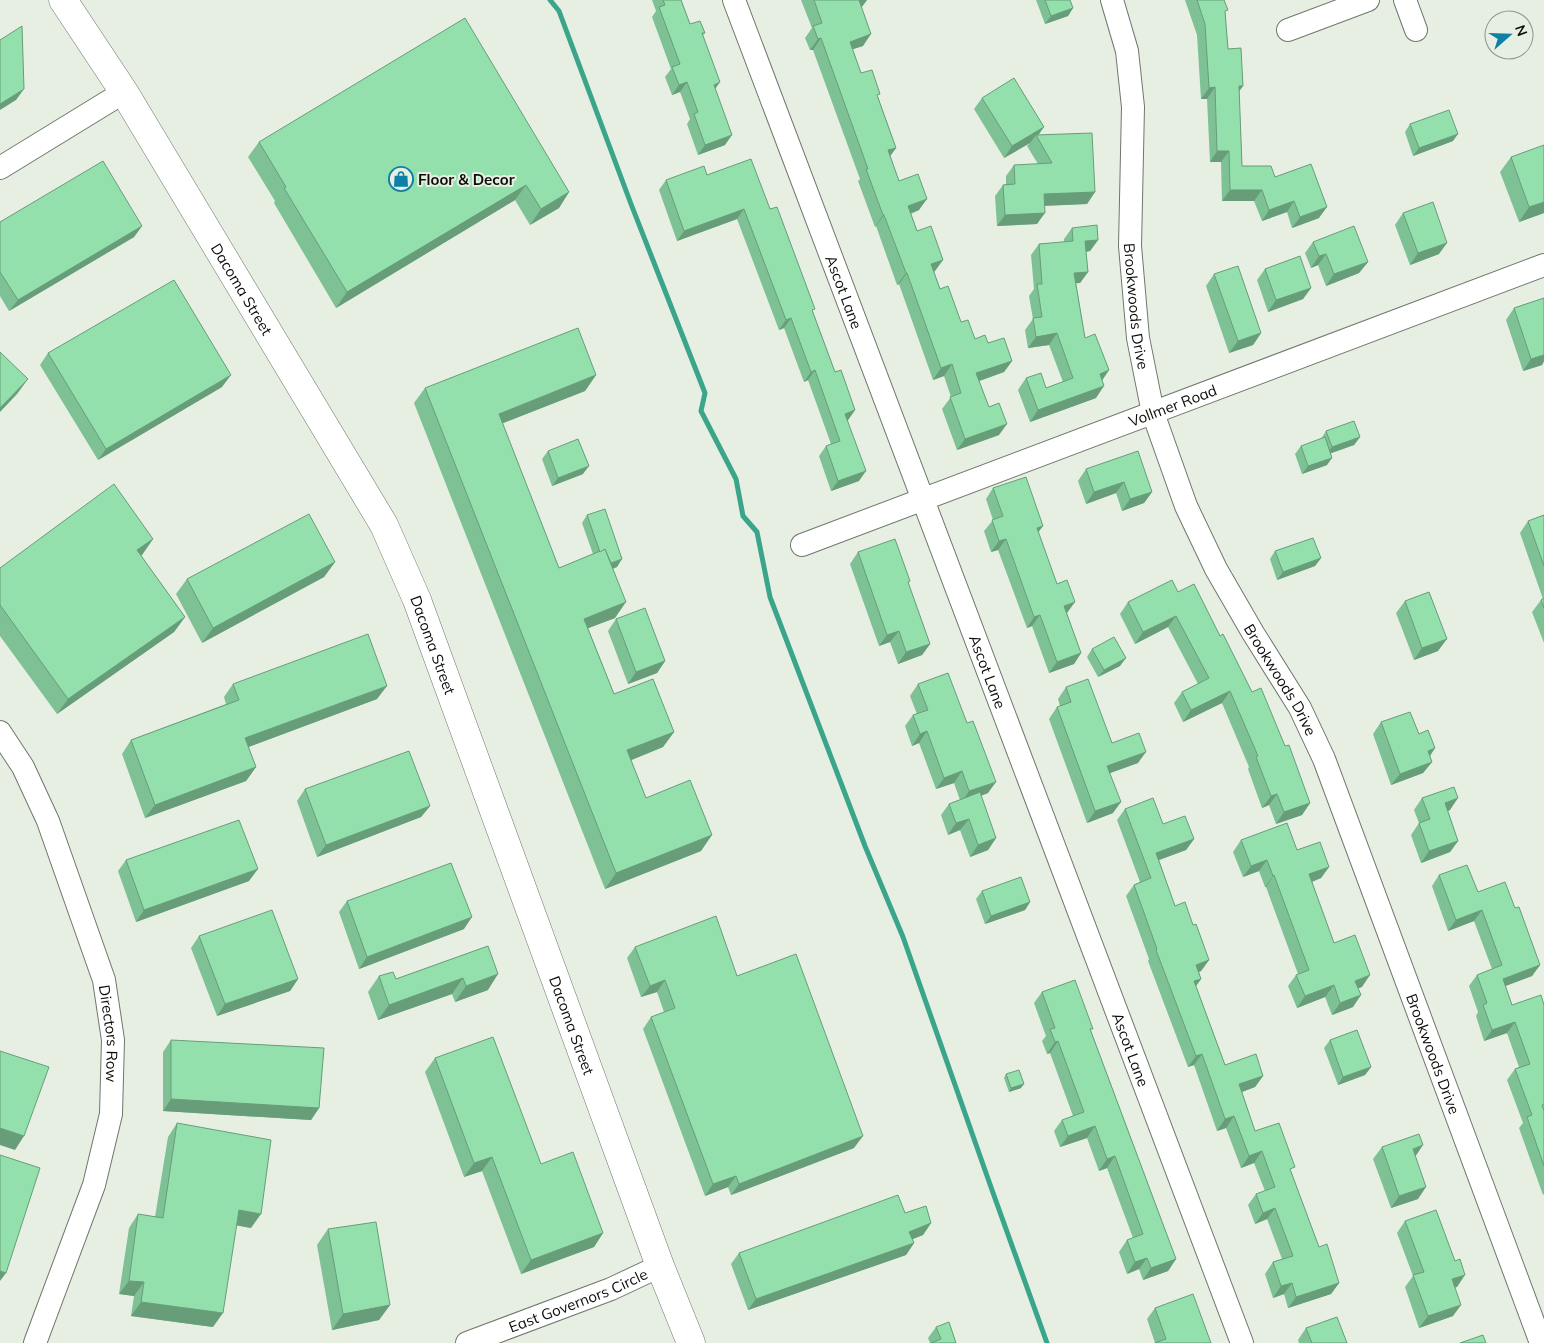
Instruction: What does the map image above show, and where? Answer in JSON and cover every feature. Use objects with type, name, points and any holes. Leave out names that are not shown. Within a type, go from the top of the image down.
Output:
[{"type":"main road","name":"Dacoma Street","points":[[63,0],[124,92],[303,389],[379,517],[391,541],[417,600],[660,1266],[691,1343]]},
{"type":"street","name":"Ascot Lane","points":[[734,0],[1242,1343]]},
{"type":"street","name":"Brookwoods Drive","points":[[1112,0],[1128,51],[1133,107],[1130,246],[1138,338],[1153,413],[1186,506],[1216,569],[1300,708],[1324,759],[1541,1343]]},
{"type":"street","points":[[1288,30],[1368,0]]},
{"type":"street","points":[[1405,0],[1416,30]]},
{"type":"street","points":[[0,168],[124,92]]},
{"type":"street","name":"Vollmer Road","points":[[802,545],[1544,265]]},
{"type":"street","name":"Directors Row","points":[[0,732],[22,767],[48,821],[104,980],[113,1040],[110,1114],[94,1185],[35,1343]]},
{"type":"street","name":"East Governors Circle","points":[[467,1343],[611,1289],[660,1266]]},
{"type":"building","points":[[663,0],[681,0],[690,24],[700,21],[705,33],[702,33],[720,82],[714,85],[732,135],[705,145],[694,114],[698,112],[687,82],[679,85],[672,67],[680,64],[659,7],[665,5]]},
{"type":"building","points":[[814,0],[859,0],[871,34],[850,42],[861,73],[872,70],[880,94],[877,95],[896,148],[888,150],[899,181],[918,174],[927,199],[908,206],[917,231],[931,226],[943,260],[931,264],[940,289],[948,286],[961,322],[968,320],[975,339],[985,335],[988,343],[1004,338],[1012,361],[976,373],[989,407],[999,403],[1007,424],[965,439],[950,397],[961,393],[952,364],[941,368],[907,273],[866,169],[868,169],[821,38],[818,39],[813,26],[822,23]]},
{"type":"building","points":[[1045,0],[1070,0],[1073,8],[1051,16]]},
{"type":"building","points":[[1197,0],[1224,0],[1228,10],[1225,11],[1228,49],[1241,48],[1243,86],[1239,86],[1242,166],[1271,166],[1275,177],[1311,164],[1327,207],[1300,217],[1294,201],[1269,210],[1262,190],[1230,190],[1229,151],[1217,151],[1215,87],[1209,88],[1205,24]]},
{"type":"building","name":"Floor & Decor","points":[[465,18],[569,192],[541,209],[526,185],[347,292],[284,188],[286,187],[259,142]]},
{"type":"building","points":[[22,26],[24,89],[0,104],[0,40]]},
{"type":"building","points":[[1014,78],[1044,127],[1012,146],[982,98]]},
{"type":"building","points":[[1449,110],[1458,134],[1419,148],[1410,124]]},
{"type":"building","points":[[1092,133],[1095,192],[1044,194],[1045,213],[1005,215],[1003,185],[1015,184],[1014,165],[1052,163],[1036,135]]},
{"type":"building","points":[[1544,145],[1544,202],[1529,207],[1511,157]]},
{"type":"building","points":[[751,159],[770,209],[777,207],[815,309],[812,310],[835,372],[841,370],[855,410],[845,414],[866,471],[838,481],[826,446],[840,441],[815,370],[811,372],[791,318],[786,320],[744,209],[684,231],[666,180],[704,166],[707,175]]},
{"type":"building","points":[[103,161],[142,226],[18,300],[0,272],[0,222]]},
{"type":"building","points":[[1433,202],[1447,243],[1418,253],[1403,213]]},
{"type":"building","points":[[1097,225],[1098,240],[1085,241],[1088,272],[1074,273],[1085,338],[1095,334],[1109,370],[1100,374],[1104,386],[1038,410],[1026,378],[1041,373],[1046,388],[1073,378],[1057,333],[1036,337],[1033,318],[1042,317],[1037,284],[1042,284],[1039,244],[1073,241],[1072,228]]},
{"type":"building","points":[[1354,226],[1368,262],[1334,274],[1326,254],[1319,256],[1313,242]]},
{"type":"building","points":[[1300,256],[1311,288],[1276,300],[1265,269]]},
{"type":"building","points":[[1238,266],[1261,333],[1238,341],[1214,274]]},
{"type":"building","points":[[174,280],[231,375],[106,449],[48,353]]},
{"type":"building","points":[[1544,298],[1544,355],[1531,359],[1514,308]]},
{"type":"building","points":[[578,328],[596,375],[499,414],[559,568],[605,549],[626,602],[584,619],[614,694],[653,679],[674,732],[627,750],[646,798],[690,780],[712,835],[616,873],[425,388]]},
{"type":"building","points":[[0,352],[28,379],[0,408]]},
{"type":"building","points":[[1354,421],[1360,437],[1332,447],[1326,431]]},
{"type":"building","points":[[1325,437],[1332,458],[1308,466],[1301,446]]},
{"type":"building","points":[[578,439],[589,466],[558,478],[548,451]]},
{"type":"building","points":[[1138,451],[1152,492],[1130,499],[1124,482],[1094,492],[1086,469]]},
{"type":"building","points":[[1026,477],[1043,526],[1037,528],[1057,584],[1067,580],[1075,602],[1064,606],[1081,653],[1057,662],[1040,615],[1034,617],[1006,539],[999,541],[992,520],[1003,516],[993,488]]},
{"type":"building","points":[[114,484],[153,539],[137,550],[185,617],[68,699],[0,605],[0,568]]},
{"type":"building","points":[[605,509],[622,559],[611,563],[605,549],[600,552],[587,515]]},
{"type":"building","points":[[309,514],[335,562],[213,628],[187,579]]},
{"type":"building","points":[[1544,515],[1544,566],[1528,521]]},
{"type":"building","points":[[1313,538],[1321,558],[1283,572],[1275,551]]},
{"type":"building","points":[[895,539],[930,644],[906,652],[899,631],[887,635],[858,552]]},
{"type":"building","points":[[1172,580],[1178,592],[1194,584],[1220,636],[1223,634],[1252,692],[1261,688],[1285,746],[1289,745],[1310,803],[1284,812],[1277,794],[1271,796],[1256,757],[1258,756],[1230,691],[1191,710],[1182,692],[1209,678],[1176,616],[1143,632],[1128,602]]},
{"type":"building","points":[[1429,592],[1447,639],[1422,648],[1405,601]]},
{"type":"building","points":[[645,608],[665,661],[636,672],[616,619]]},
{"type":"building","points":[[368,634],[387,686],[245,738],[256,767],[155,805],[131,740],[239,700],[233,684]]},
{"type":"building","points":[[1114,637],[1126,658],[1104,670],[1092,649]]},
{"type":"building","points":[[948,673],[967,723],[973,721],[996,782],[969,791],[962,771],[944,778],[927,731],[920,734],[913,715],[928,710],[918,684]]},
{"type":"building","points":[[1088,679],[1112,743],[1139,733],[1146,752],[1107,766],[1121,802],[1095,811],[1057,707],[1071,702],[1066,687]]},
{"type":"building","points":[[1410,712],[1419,734],[1428,730],[1435,748],[1428,751],[1432,762],[1400,774],[1381,722]]},
{"type":"building","points":[[409,751],[430,806],[326,845],[305,789]]},
{"type":"building","points":[[1454,787],[1458,798],[1445,803],[1458,841],[1429,851],[1419,823],[1430,819],[1422,798]]},
{"type":"building","points":[[980,792],[996,838],[978,845],[969,819],[956,823],[949,804]]},
{"type":"building","points":[[1153,798],[1163,824],[1185,816],[1194,839],[1156,853],[1175,906],[1185,902],[1193,925],[1196,924],[1209,960],[1196,965],[1201,979],[1194,981],[1225,1065],[1256,1054],[1263,1076],[1239,1084],[1255,1131],[1279,1123],[1295,1167],[1290,1169],[1319,1247],[1327,1244],[1339,1283],[1296,1297],[1292,1283],[1281,1286],[1273,1262],[1293,1256],[1275,1208],[1263,1213],[1256,1194],[1275,1187],[1262,1151],[1249,1156],[1234,1116],[1225,1119],[1202,1054],[1196,1056],[1134,885],[1151,878],[1125,809]]},
{"type":"building","points":[[239,820],[258,869],[144,910],[126,860]]},
{"type":"building","points":[[1287,823],[1297,850],[1320,842],[1329,867],[1309,874],[1334,943],[1355,935],[1370,975],[1355,981],[1361,995],[1340,1003],[1334,985],[1305,996],[1296,975],[1309,970],[1274,875],[1267,860],[1251,866],[1241,840]]},
{"type":"building","points":[[451,863],[472,917],[367,957],[347,901]]},
{"type":"building","points":[[1467,865],[1478,892],[1505,882],[1515,908],[1519,907],[1540,965],[1503,979],[1512,1005],[1541,995],[1544,1005],[1544,1104],[1542,1105],[1544,1111],[1544,1166],[1527,1117],[1532,1115],[1515,1069],[1530,1064],[1515,1022],[1492,1030],[1483,1005],[1487,1003],[1477,975],[1502,965],[1482,910],[1456,920],[1439,875]]},
{"type":"building","points":[[1021,877],[1030,902],[991,916],[982,891]]},
{"type":"building","points":[[272,910],[298,979],[225,1004],[199,936]]},
{"type":"building","points":[[716,916],[737,976],[796,954],[863,1136],[739,1184],[736,1176],[713,1184],[651,1017],[675,1008],[665,980],[650,986],[635,947]]},
{"type":"building","points":[[488,946],[498,974],[466,986],[463,978],[389,1005],[379,976],[393,972],[396,979]]},
{"type":"building","points":[[1075,980],[1093,1029],[1090,1029],[1176,1259],[1151,1268],[1147,1258],[1135,1262],[1127,1240],[1143,1234],[1115,1156],[1107,1159],[1095,1126],[1068,1136],[1062,1120],[1084,1112],[1058,1041],[1055,1042],[1050,1029],[1055,1028],[1042,992]]},
{"type":"building","points":[[1357,1030],[1371,1067],[1343,1077],[1330,1040]]},
{"type":"building","points":[[493,1037],[541,1164],[573,1152],[603,1233],[531,1260],[492,1157],[474,1163],[435,1058]]},
{"type":"building","points":[[171,1040],[324,1048],[319,1108],[171,1099]]},
{"type":"building","points":[[0,1051],[49,1067],[24,1136],[0,1128]]},
{"type":"building","points":[[1019,1070],[1024,1084],[1011,1088],[1006,1074]]},
{"type":"building","points":[[177,1123],[271,1140],[261,1214],[239,1210],[223,1313],[141,1302],[144,1282],[129,1281],[138,1214],[163,1218]]},
{"type":"building","points":[[1419,1134],[1423,1145],[1413,1149],[1426,1187],[1399,1196],[1382,1147]]},
{"type":"building","points":[[0,1155],[40,1168],[6,1273],[0,1271]]},
{"type":"building","points":[[898,1195],[905,1213],[926,1206],[931,1223],[909,1232],[914,1243],[756,1299],[739,1253]]},
{"type":"building","points":[[1436,1210],[1455,1261],[1460,1259],[1465,1275],[1452,1279],[1461,1305],[1428,1316],[1413,1275],[1424,1272],[1405,1221]]},
{"type":"building","points":[[376,1222],[390,1305],[343,1314],[328,1229]]},
{"type":"building","points":[[1193,1294],[1211,1343],[1155,1343],[1166,1339],[1155,1308]]},
{"type":"building","points":[[1337,1317],[1347,1343],[1312,1343],[1306,1328]]},
{"type":"building","points":[[949,1322],[956,1343],[931,1343],[941,1339],[936,1327]]},
{"type":"building","points":[[1483,1335],[1486,1343],[1460,1343]]},
{"type":"waterway","points":[[550,0],[559,11],[631,204],[705,393],[701,411],[736,479],[743,516],[757,532],[770,597],[865,846],[903,937],[1047,1343]]},
{"type":"place","name":"Floor & Decor","points":[[401,179]]}]
